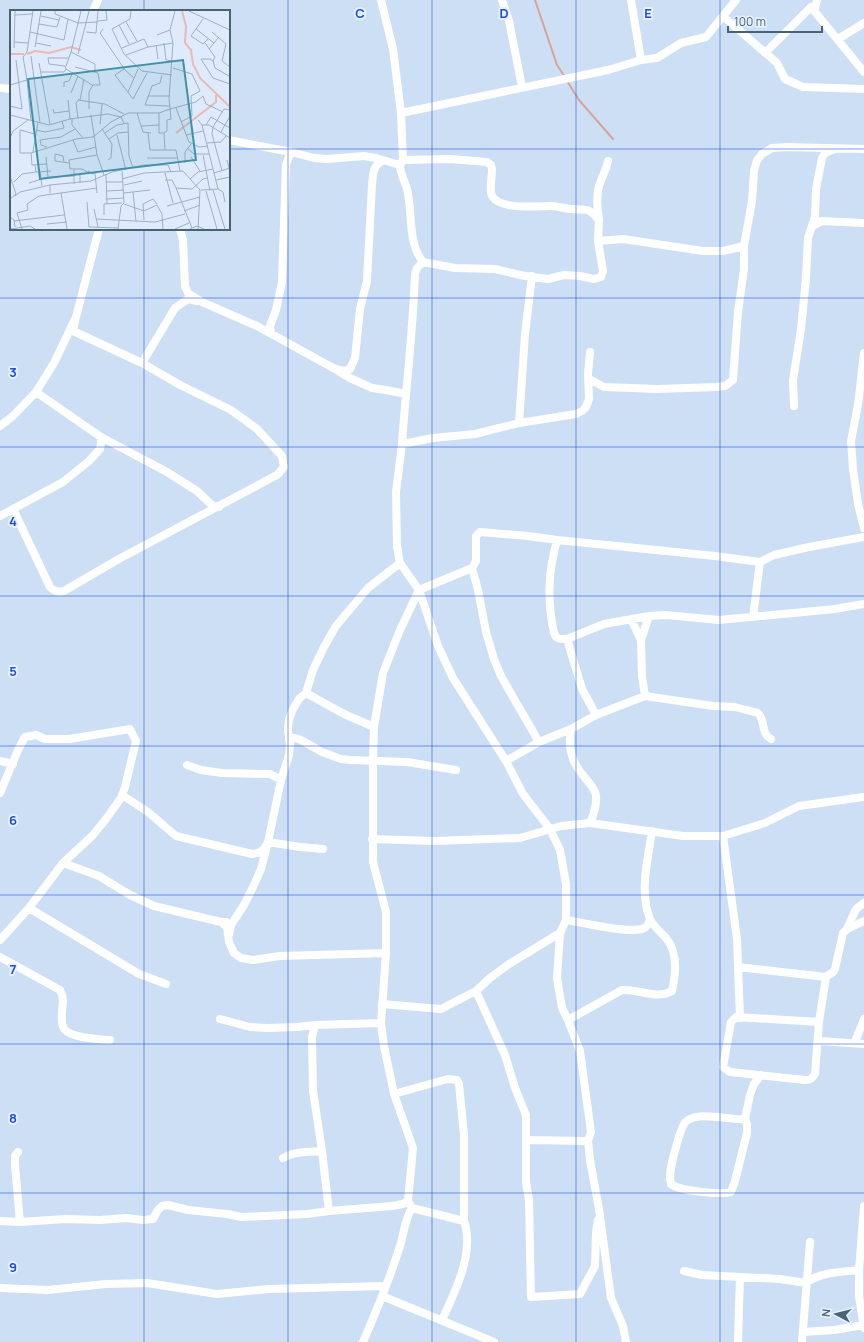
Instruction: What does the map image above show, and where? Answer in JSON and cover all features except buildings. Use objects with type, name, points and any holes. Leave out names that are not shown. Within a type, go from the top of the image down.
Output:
[{"type":"street","points":[[93,10],[98,0]]},
{"type":"street","points":[[381,0],[393,48],[401,113],[400,170],[408,190],[416,249],[423,262]]},
{"type":"street","points":[[502,0],[509,21],[522,87]]},
{"type":"street","points":[[631,0],[641,60]]},
{"type":"street","points":[[401,113],[608,70],[641,60],[657,58],[681,44],[706,37],[724,17],[736,0]]},
{"type":"street","points":[[811,7],[815,9],[817,0]]},
{"type":"street","points":[[766,53],[811,7]]},
{"type":"street","points":[[811,7],[864,72]]},
{"type":"street","points":[[724,17],[777,63],[785,79],[803,86],[864,89]]},
{"type":"street","points":[[838,39],[864,23]]},
{"type":"street","points":[[0,88],[10,89]]},
{"type":"street","points":[[230,140],[314,158],[327,159],[364,156],[383,161],[401,163],[443,158],[487,162],[491,165],[492,169],[491,194],[498,202],[510,206],[530,208],[552,206],[587,210],[592,212],[599,220]]},
{"type":"street","points":[[588,379],[604,387],[658,389],[717,387],[725,386],[733,380],[738,312],[744,270],[744,246],[752,201],[754,171],[757,160],[762,154],[772,148],[864,149]]},
{"type":"street","points":[[794,406],[793,380],[801,329],[808,238],[815,217],[816,189],[822,158],[825,153],[835,149]]},
{"type":"street","points":[[271,333],[270,322],[276,310],[282,282],[286,164],[291,152]]},
{"type":"street","points":[[335,369],[350,369],[356,358],[360,309],[367,282],[374,169],[379,162],[383,161]]},
{"type":"street","points":[[423,262],[455,268],[495,269],[548,279],[564,275],[594,279],[601,277],[603,271],[598,241],[599,220],[597,208],[599,188],[608,161]]},
{"type":"street","points":[[813,226],[822,221],[864,223]]},
{"type":"street","points":[[66,338],[69,338],[73,331],[99,230]]},
{"type":"street","points":[[180,230],[183,240],[185,286],[188,293],[202,302],[271,333],[368,387],[406,394]]},
{"type":"street","points":[[598,241],[623,239],[703,251],[723,251],[744,246]]},
{"type":"street","points":[[423,262],[417,268],[415,274],[413,328],[396,492],[397,546],[400,563],[419,590],[438,646],[453,678],[506,761],[518,787],[550,829],[560,850],[566,884],[566,920],[560,933],[557,978],[562,1008],[580,1051],[591,1132],[588,1141],[590,1160],[599,1209],[611,1298],[623,1326],[626,1342]]},
{"type":"street","points":[[519,423],[525,334],[532,276]]},
{"type":"street","points":[[142,363],[175,308],[188,299],[202,302]]},
{"type":"street","points":[[0,426],[13,416],[36,392],[54,363],[76,318]]},
{"type":"street","points":[[257,326],[265,325],[270,322]]},
{"type":"street","points":[[14,509],[50,587],[53,590],[60,592],[281,472],[284,467],[282,456],[257,429],[231,410],[180,385],[142,363],[73,331]]},
{"type":"street","points":[[402,444],[433,438],[475,434],[519,423],[576,414],[586,407],[589,399],[588,379],[590,352]]},
{"type":"street","points":[[864,353],[858,405],[851,441],[853,470],[858,504],[864,528]]},
{"type":"street","points":[[36,392],[101,437],[167,472],[197,491],[213,506],[219,506]]},
{"type":"street","points":[[0,516],[63,482],[89,461],[100,449],[102,443],[101,437]]},
{"type":"street","points":[[363,1342],[398,1253],[410,1204],[413,1148],[394,1094],[381,1024],[386,953],[386,912],[373,862],[372,760],[374,727],[379,692],[386,660],[419,590],[472,568],[476,561],[476,536],[480,532],[760,562],[774,555],[864,537]]},
{"type":"street","points":[[557,540],[551,568],[549,602],[554,633],[556,637],[560,639],[567,639],[604,624],[649,616],[719,620],[835,609],[864,604]]},
{"type":"street","points":[[753,617],[760,562]]},
{"type":"street","points":[[386,953],[280,956],[253,960],[241,958],[234,953],[229,942],[229,935],[231,925],[244,905],[261,868],[288,755],[289,719],[299,699],[306,693],[313,670],[336,626],[368,588],[400,563]]},
{"type":"street","points":[[472,568],[486,632],[494,659],[501,676],[539,742]]},
{"type":"street","points":[[645,696],[642,676],[642,640],[649,616]]},
{"type":"street","points":[[631,619],[642,640]]},
{"type":"street","points":[[567,639],[582,689],[596,715]]},
{"type":"street","points":[[306,693],[344,714],[374,727]]},
{"type":"street","points":[[506,761],[539,742],[571,729],[596,715],[645,696],[713,706],[735,707],[758,713],[764,734],[771,739]]},
{"type":"street","points":[[0,793],[25,737],[36,735],[45,739],[69,739],[130,729],[136,741],[126,787],[115,808],[92,836],[63,863],[29,908],[0,940]]},
{"type":"street","points":[[571,729],[569,739],[572,759],[596,795],[596,809],[590,823]]},
{"type":"street","points":[[289,740],[295,738],[301,740],[322,752],[341,759],[407,762],[456,770]]},
{"type":"street","points":[[0,761],[13,764]]},
{"type":"street","points":[[187,765],[201,770],[222,773],[270,774],[281,780]]},
{"type":"street","points":[[122,796],[148,812],[176,836],[252,854],[258,854],[263,850],[268,842]]},
{"type":"street","points":[[372,839],[434,841],[520,838],[561,826],[590,823],[683,836],[723,836],[765,823],[799,806],[864,797]]},
{"type":"street","points":[[568,1020],[622,990],[631,990],[657,995],[665,995],[672,991],[675,964],[673,951],[669,942],[650,920],[645,887],[652,831]]},
{"type":"street","points":[[723,836],[737,939],[740,1018]]},
{"type":"street","points":[[268,842],[300,848],[323,850]]},
{"type":"street","points":[[63,863],[100,876],[154,906],[221,922],[231,922],[235,919]]},
{"type":"street","points":[[738,967],[826,977],[835,969],[842,938],[856,909],[864,903]]},
{"type":"street","points":[[29,908],[139,974],[166,984]]},
{"type":"street","points":[[847,929],[864,921],[856,909]]},
{"type":"street","points":[[566,920],[627,930],[644,929],[650,920]]},
{"type":"street","points":[[221,922],[227,927],[229,935]]},
{"type":"street","points":[[382,1004],[441,1009],[476,991],[509,964],[560,933]]},
{"type":"street","points":[[0,956],[60,990],[63,995],[61,1020],[63,1028],[67,1032],[79,1036],[110,1040]]},
{"type":"street","points":[[819,1022],[736,1017],[731,1022],[723,1067],[730,1072],[811,1080],[815,1074],[819,1041],[819,1022],[826,977]]},
{"type":"street","points":[[476,991],[505,1055],[515,1088],[526,1115],[531,1297],[580,1294],[595,1266],[596,1232],[599,1209]]},
{"type":"street","points":[[220,1019],[250,1027],[267,1028],[315,1025],[381,1024]]},
{"type":"street","points":[[855,1042],[864,1019]]},
{"type":"street","points":[[315,1025],[312,1037],[313,1091],[330,1211]]},
{"type":"street","points":[[819,1041],[855,1042],[864,1044]]},
{"type":"street","points":[[745,1119],[739,1120],[705,1116],[690,1119],[683,1125],[669,1178],[671,1184],[678,1188],[713,1193],[724,1194],[731,1192],[747,1133],[747,1124],[745,1119],[750,1095],[754,1084],[761,1075]]},
{"type":"street","points":[[394,1094],[448,1079],[454,1079],[459,1084],[464,1135],[464,1222],[467,1235],[465,1262],[442,1320]]},
{"type":"street","points":[[526,1140],[588,1141]]},
{"type":"street","points":[[283,1158],[289,1154],[300,1152],[322,1151]]},
{"type":"street","points":[[18,1152],[15,1156],[14,1165],[20,1222]]},
{"type":"street","points":[[0,1221],[20,1222],[66,1219],[100,1220],[126,1218],[149,1220],[153,1219],[162,1206],[168,1205],[188,1210],[241,1217],[307,1214],[410,1204],[464,1222]]},
{"type":"street","points":[[803,1332],[864,1326],[859,1296],[859,1270],[864,1206]]},
{"type":"street","points":[[802,1342],[810,1242]]},
{"type":"street","points":[[684,1271],[702,1275],[806,1283],[812,1278],[819,1276],[859,1270]]},
{"type":"street","points":[[738,1342],[740,1277]]},
{"type":"street","points":[[0,1288],[48,1290],[106,1284],[147,1282],[217,1294],[269,1290],[386,1286]]},
{"type":"street","points":[[382,1296],[442,1320],[474,1338],[494,1342]]},
{"type":"shaded area","points":[[0,0],[864,0],[864,1342],[0,1342]]},
{"type":"waterway","points":[[535,0],[557,65],[565,77]]},
{"type":"waterway","points":[[567,81],[579,100],[613,139]]}]
